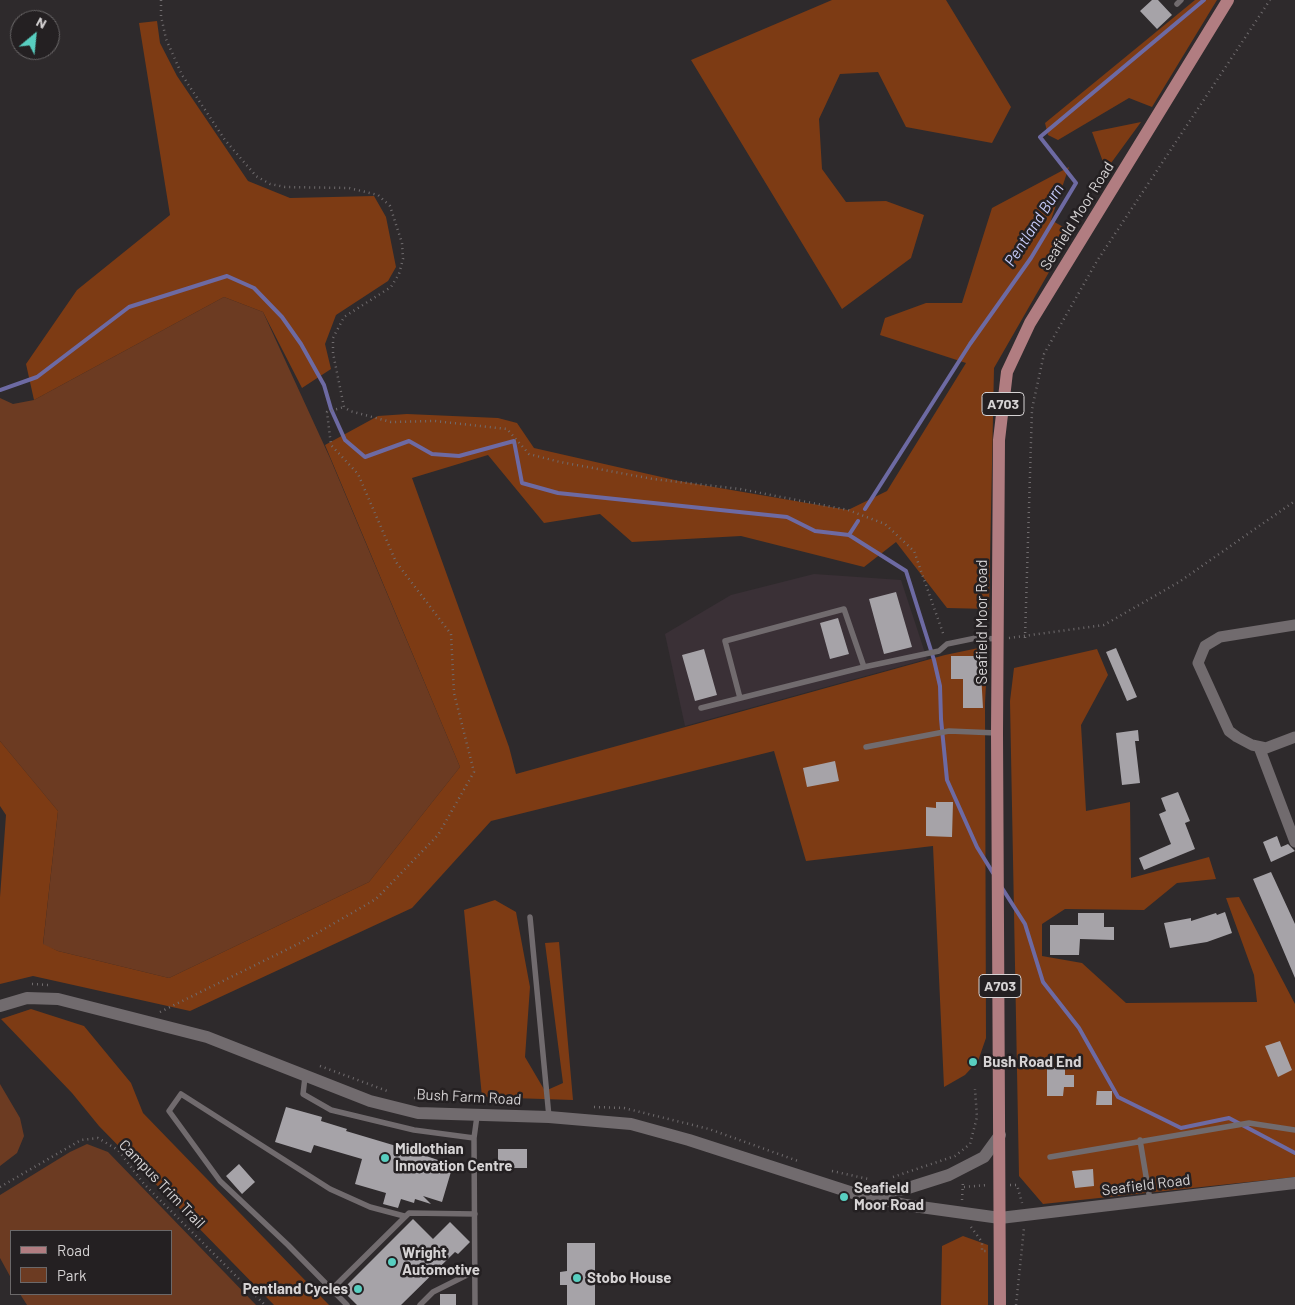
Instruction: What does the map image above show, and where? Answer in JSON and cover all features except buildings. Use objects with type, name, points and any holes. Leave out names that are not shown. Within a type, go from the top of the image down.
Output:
[{"type":"main road","name":"Seafield Moor Road","points":[[1000,1305],[999,440],[1007,372],[1030,323],[1228,0]]},
{"type":"street","points":[[1295,625],[1220,637],[1205,646],[1198,662],[1229,731],[1245,742],[1266,748],[1295,737]]},
{"type":"street","points":[[1259,747],[1295,842]]},
{"type":"street","name":"Bush Farm Road","points":[[0,1006],[27,998],[58,999],[207,1037],[370,1101],[418,1113],[549,1117],[631,1124],[690,1140],[856,1194],[906,1205],[1000,1218]]},
{"type":"street","name":"Bush Farm Road","points":[[856,1194],[905,1188],[950,1176],[984,1157],[1000,1135]]},
{"type":"street","name":"Seafield Road","points":[[1000,1218],[1295,1184]]},
{"type":"lane","points":[[740,698],[725,642],[844,609],[864,667]]},
{"type":"lane","points":[[700,708],[864,667],[929,654],[936,652],[947,644],[976,638],[998,639]]},
{"type":"lane","points":[[866,747],[949,731],[998,732]]},
{"type":"lane","points":[[530,917],[549,1117]]},
{"type":"lane","points":[[305,1077],[302,1086],[303,1094],[331,1110],[414,1130],[474,1138]]},
{"type":"lane","points":[[347,1305],[220,1181],[169,1111],[181,1094],[330,1189],[370,1207],[404,1216]]},
{"type":"lane","points":[[475,1305],[474,1138],[477,1116]]},
{"type":"lane","points":[[1050,1157],[1140,1140],[1249,1123],[1295,1130]]},
{"type":"lane","points":[[1140,1140],[1150,1202]]},
{"type":"lane","points":[[332,1289],[410,1212],[474,1214]]},
{"type":"lane","points":[[420,1305],[433,1292],[475,1271]]},
{"type":"path","points":[[161,0],[161,16],[166,39],[182,75],[225,140],[256,176],[270,184],[285,187],[349,188],[378,195],[390,206],[402,243],[403,259],[399,274],[390,287],[344,317],[333,338],[333,353],[344,406],[350,411],[391,422],[435,421],[507,429],[529,454],[560,462],[653,479],[740,489],[848,510],[885,524],[914,551],[947,644]]},
{"type":"path","points":[[1025,638],[1032,409],[1044,354],[1097,261],[1270,0]]},
{"type":"path","points":[[160,1012],[300,943],[376,899],[438,835],[474,772],[454,693],[451,634],[396,562],[358,474],[331,445],[327,412],[344,406]]},
{"type":"path","points":[[998,639],[1025,638],[1104,625],[1180,582],[1295,501]]},
{"type":"path","points":[[24,986],[39,983],[56,986]]},
{"type":"path","points":[[151,1010],[168,1014]]},
{"type":"path","points":[[318,1066],[391,1092]]},
{"type":"path","points":[[886,1179],[955,1156],[970,1144],[977,1117],[974,1089]]},
{"type":"path","points":[[409,1098],[437,1100]]},
{"type":"path","points":[[586,1106],[624,1108],[690,1124],[802,1162]]},
{"type":"path","name":"Campus Trim Trail","points":[[0,1187],[81,1140],[98,1138],[118,1150],[144,1184],[265,1305]]},
{"type":"path","points":[[829,1171],[869,1179]]},
{"type":"path","points":[[964,1187],[1017,1185],[1024,1215],[1016,1305]]},
{"type":"path","points":[[960,1212],[959,1222],[967,1223],[976,1232],[982,1242],[982,1251],[1022,1248]]},
{"type":"shaded area","points":[[832,0],[946,0],[1011,107],[992,143],[906,127],[878,72],[840,74],[819,119],[822,169],[846,202],[886,201],[924,215],[911,258],[842,309],[691,60]]},
{"type":"shaded area","points":[[1195,0],[1217,0],[1152,107],[1129,98],[1058,140],[1048,135],[1045,123]]},
{"type":"shaded area","points":[[157,21],[160,43],[177,76],[248,181],[290,198],[374,196],[386,217],[396,267],[388,281],[336,315],[325,344],[331,369],[302,388],[263,312],[224,297],[34,400],[26,364],[77,290],[170,215],[139,23]]},
{"type":"shaded area","points":[[1141,122],[1106,170],[1092,132]]},
{"type":"shaded area","points":[[1069,167],[1051,220],[1072,232],[994,368],[989,609],[947,608],[896,542],[864,567],[741,536],[632,542],[600,514],[544,523],[488,455],[412,478],[509,747],[516,774],[945,655],[988,646],[985,703],[986,1038],[978,1061],[965,1075],[944,1087],[933,846],[806,861],[774,751],[491,821],[412,908],[190,1011],[33,976],[0,984],[0,897],[6,815],[0,806],[0,741],[58,811],[43,944],[58,951],[169,978],[369,882],[460,767],[325,445],[378,416],[407,414],[498,418],[517,423],[534,448],[679,481],[848,510],[887,491],[966,363],[880,335],[885,318],[926,303],[962,303],[992,208]]},
{"type":"shaded area","points":[[814,574],[901,580],[927,659],[685,726],[665,634],[731,595]]},
{"type":"shaded area","points":[[1097,649],[1108,675],[1081,725],[1086,811],[1130,802],[1131,878],[1209,857],[1216,879],[1177,883],[1144,910],[1065,909],[1042,924],[1042,956],[1082,963],[1126,1003],[1257,1002],[1254,975],[1226,898],[1239,897],[1295,1004],[1295,1177],[1043,1204],[1019,1176],[1010,701],[1014,668]]},
{"type":"shaded area","points":[[495,900],[516,912],[530,987],[525,1057],[545,1091],[563,1083],[545,943],[559,942],[573,1100],[482,1097],[464,910]]},
{"type":"shaded area","points":[[31,1009],[84,1026],[131,1083],[143,1113],[329,1305],[274,1305],[99,1126],[72,1093],[1,1019]]},
{"type":"shaded area","points":[[963,1236],[988,1245],[988,1305],[941,1305],[942,1246]]},
{"type":"green space","points":[[224,297],[263,312],[330,458],[460,767],[369,882],[169,978],[58,951],[43,945],[58,811],[0,741],[0,398],[13,404],[34,400]]},
{"type":"green space","points":[[0,1084],[20,1118],[24,1136],[17,1153],[0,1166]]},
{"type":"green space","points":[[87,1144],[108,1152],[256,1305],[27,1305],[21,1295],[172,1295],[172,1230],[10,1230],[10,1276],[0,1258],[0,1195],[70,1152]]},
{"type":"waterway","name":"Pentland Burn","points":[[865,509],[970,344],[1031,258],[1076,183],[1040,137],[1204,0]]},
{"type":"waterway","points":[[0,390],[37,377],[129,307],[227,276],[254,288],[282,317],[301,344],[324,385],[331,409],[345,440],[365,457],[409,441],[432,454],[459,456],[514,441],[522,483],[558,493],[787,517],[815,531],[849,535],[906,571],[934,660],[940,686],[947,780],[977,847],[993,873]]},
{"type":"waterway","name":"Pentland Burn","points":[[849,535],[858,521]]},
{"type":"waterway","points":[[1002,888],[1025,924],[1043,982],[1079,1028],[1118,1097],[1181,1128],[1229,1118],[1295,1153]]},
{"type":"place","name":"Bush Road End","points":[[973,1062]]},
{"type":"place","name":"Midlothian Innovation Centre","points":[[385,1158]]},
{"type":"place","name":"Seafield Moor Road","points":[[844,1197]]},
{"type":"place","name":"Wright Automotive","points":[[392,1262]]},
{"type":"place","name":"Stobo House","points":[[577,1278]]},
{"type":"place","name":"Pentland Cycles","points":[[358,1289]]}]
